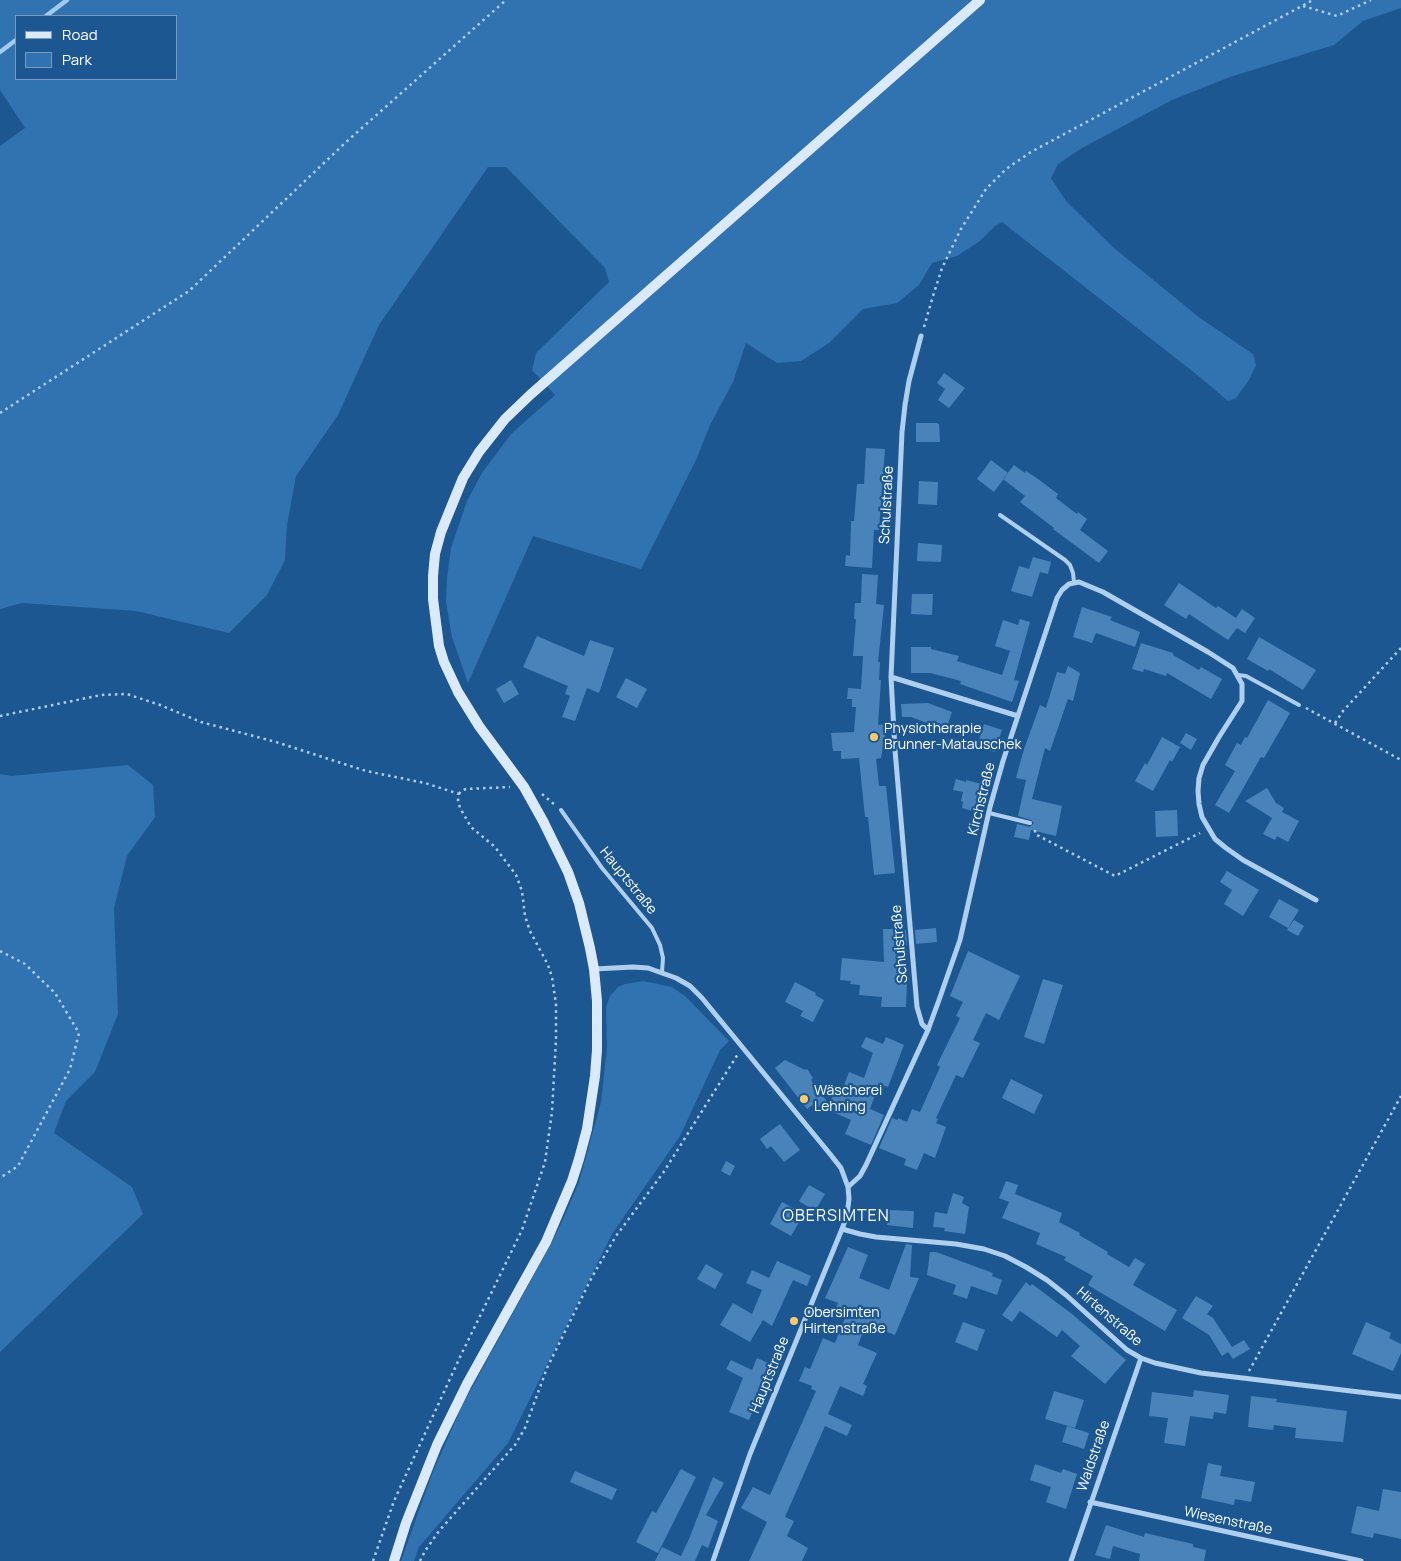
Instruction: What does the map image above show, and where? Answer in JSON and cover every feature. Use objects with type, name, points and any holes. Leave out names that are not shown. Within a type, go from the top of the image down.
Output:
[{"type":"main road","points":[[394,1561],[409,1514],[437,1445],[467,1384],[546,1242],[577,1166],[587,1129],[595,1076],[597,1020],[594,969],[579,903],[568,872],[543,820],[524,787],[479,726],[458,692],[439,646],[433,599],[433,576],[440,532],[463,478],[479,452],[504,419],[980,0]]},
{"type":"street","name":"Schulstraße","points":[[922,336],[909,381],[902,432],[891,677],[895,750],[917,1007],[922,1024],[928,1030]]},
{"type":"street","points":[[1074,582],[1103,592],[1224,661],[1233,668],[1238,675],[1244,692],[1242,701],[1209,753],[1199,778],[1198,792],[1202,817],[1215,839],[1226,848],[1243,860],[1316,900]]},
{"type":"street","name":"Kirchstraße","points":[[928,1030],[960,940],[1003,761],[1057,598],[1062,590],[1074,582]]},
{"type":"street","points":[[891,677],[1018,716]]},
{"type":"street","name":"Hauptstraße","points":[[594,969],[648,968],[676,978],[696,992],[841,1168],[848,1187],[848,1207],[842,1229],[750,1454],[713,1561]]},
{"type":"street","points":[[848,1187],[860,1176],[866,1165],[928,1030]]},
{"type":"street","name":"Hirtenstraße","points":[[842,1229],[876,1237],[956,1244],[984,1249],[1005,1256],[1047,1280],[1127,1350],[1141,1358],[1175,1368],[1244,1379],[1401,1398]]},
{"type":"street","name":"Waldstraße","points":[[1071,1561],[1141,1358]]},
{"type":"street","name":"Wiesenstraße","points":[[1090,1502],[1360,1561]]},
{"type":"lane","points":[[1000,515],[1065,560],[1074,572],[1074,582]]},
{"type":"lane","points":[[1238,675],[1246,676],[1300,705]]},
{"type":"lane","name":"Hauptstraße","points":[[561,810],[602,868],[652,928],[660,945],[663,958],[662,972]]},
{"type":"lane","points":[[989,813],[1030,823]]},
{"type":"path","points":[[0,413],[189,291],[345,143],[506,0]]},
{"type":"path","points":[[922,336],[932,296],[942,268],[961,229],[986,189],[1006,169],[1031,152],[1313,0]]},
{"type":"path","points":[[1301,6],[1337,16],[1371,0]]},
{"type":"path","points":[[1335,723],[1343,711],[1401,648]]},
{"type":"path","points":[[0,716],[101,695],[127,694],[201,722],[276,742],[366,771],[425,783],[458,794]]},
{"type":"path","points":[[1300,705],[1401,760]]},
{"type":"path","points":[[373,1561],[394,1501],[460,1357],[522,1230],[545,1162],[552,1112],[556,1040],[556,1004],[552,977],[548,965],[530,932],[525,916],[522,891],[516,874],[495,847],[471,827],[460,808],[458,800],[458,794],[461,790],[524,787]]},
{"type":"path","points":[[1030,823],[1035,829],[1035,834],[1114,876],[1208,828]]},
{"type":"path","points":[[0,951],[25,964],[55,993],[79,1033],[70,1068],[18,1166],[0,1178]]},
{"type":"path","points":[[420,1561],[439,1531],[515,1445],[525,1428],[548,1368],[592,1277],[616,1236],[663,1173],[742,1046]]},
{"type":"path","points":[[1244,1379],[1401,1096]]},
{"type":"green space","points":[[0,0],[1401,0],[1401,8],[1363,21],[1334,45],[1230,77],[1172,100],[1082,148],[1058,164],[1051,178],[1066,201],[1114,248],[1200,318],[1253,354],[1256,365],[1249,380],[1236,398],[1228,401],[1002,222],[995,226],[980,241],[957,256],[932,263],[919,285],[897,303],[863,309],[829,343],[801,361],[777,363],[746,343],[733,382],[710,425],[697,458],[641,569],[533,536],[468,683],[452,637],[446,602],[451,548],[467,501],[482,473],[511,434],[555,395],[532,370],[536,353],[609,282],[605,268],[506,167],[488,167],[379,325],[338,415],[296,476],[287,525],[285,560],[267,595],[229,633],[136,611],[22,603],[0,609],[0,146],[25,128],[0,90]]},
{"type":"green space","points":[[128,765],[153,785],[155,817],[127,856],[114,908],[118,1014],[95,1072],[66,1101],[54,1133],[132,1187],[143,1214],[0,1352],[0,774],[11,776]]},
{"type":"green space","points":[[643,981],[672,987],[686,997],[729,1041],[720,1050],[680,1136],[612,1234],[508,1443],[419,1547],[414,1561],[401,1561],[432,1474],[463,1404],[551,1244],[579,1182],[601,1102],[607,1048],[606,1007],[610,996],[618,987]]},
{"type":"building","points":[[944,373],[965,388],[949,408],[938,400],[945,389],[937,383]]},
{"type":"building","points":[[916,423],[938,423],[940,442],[916,442]]},
{"type":"building","points":[[866,448],[885,449],[879,530],[874,530],[872,568],[845,566],[846,555],[850,556],[851,521],[854,521],[857,484],[864,484]]},
{"type":"building","points":[[991,460],[1008,473],[994,492],[977,479]]},
{"type":"building","points":[[1014,465],[1038,479],[1058,494],[1056,498],[1087,519],[1080,530],[1108,551],[1099,563],[1020,502],[1025,496],[1003,479]]},
{"type":"building","points":[[919,481],[938,482],[937,505],[918,504]]},
{"type":"building","points":[[918,543],[942,545],[941,562],[917,561]]},
{"type":"building","points":[[1033,557],[1051,562],[1048,574],[1040,572],[1032,597],[1011,591],[1019,566],[1029,569]]},
{"type":"building","points":[[862,574],[878,575],[876,604],[884,605],[878,662],[880,662],[879,680],[881,680],[878,725],[884,724],[886,747],[883,746],[881,758],[876,759],[879,786],[886,786],[895,873],[874,875],[868,817],[865,817],[859,758],[841,759],[841,751],[833,751],[831,733],[854,732],[856,707],[852,707],[852,699],[847,699],[848,688],[861,689],[863,656],[853,656],[856,619],[854,619],[855,603],[861,603]]},
{"type":"building","points":[[1179,583],[1216,608],[1218,606],[1236,618],[1242,609],[1255,618],[1245,633],[1237,628],[1228,640],[1189,614],[1186,619],[1164,605]]},
{"type":"building","points":[[912,594],[933,594],[932,615],[911,614]]},
{"type":"building","points":[[1082,607],[1112,617],[1110,620],[1140,632],[1135,647],[1096,633],[1092,643],[1073,637]]},
{"type":"building","points":[[1020,619],[1030,622],[1014,680],[1019,681],[1012,702],[960,684],[961,681],[930,673],[911,673],[911,647],[931,647],[931,649],[959,656],[957,661],[1002,675],[1010,651],[1020,654],[995,646],[1003,620],[1018,625]]},
{"type":"building","points":[[537,636],[584,656],[590,640],[614,648],[599,693],[587,688],[575,721],[562,717],[570,696],[565,694],[568,686],[523,667]]},
{"type":"building","points":[[1259,637],[1316,670],[1303,690],[1269,669],[1268,671],[1247,659]]},
{"type":"building","points":[[1141,643],[1173,653],[1173,655],[1199,670],[1201,667],[1222,679],[1211,699],[1167,673],[1166,676],[1144,669],[1143,672],[1132,669]]},
{"type":"building","points":[[1068,666],[1080,673],[1073,701],[1068,699],[1050,751],[1045,748],[1032,799],[1062,806],[1056,836],[1031,830],[1029,840],[1014,837],[1017,824],[1030,827],[1034,823],[1031,820],[1018,816],[1026,780],[1016,778],[1024,749],[1040,705],[1046,708],[1057,672],[1065,674]]},
{"type":"building","points":[[626,678],[647,689],[637,708],[616,697]]},
{"type":"building","points":[[511,680],[519,694],[504,703],[496,689]]},
{"type":"building","points":[[1268,700],[1290,713],[1264,758],[1261,757],[1229,813],[1215,805],[1235,771],[1225,765],[1237,743],[1241,745],[1245,737],[1247,738]]},
{"type":"building","points":[[928,703],[952,712],[946,730],[911,717],[902,717],[901,704]]},
{"type":"building","points":[[984,724],[1002,730],[995,752],[977,746]]},
{"type":"building","points":[[1186,733],[1197,739],[1191,750],[1180,743]]},
{"type":"building","points":[[1162,737],[1180,747],[1172,762],[1170,760],[1153,791],[1135,781],[1145,763],[1147,765]]},
{"type":"building","points":[[956,779],[989,786],[984,807],[978,805],[976,812],[962,808],[963,792],[953,790]]},
{"type":"building","points":[[1267,788],[1276,803],[1284,808],[1282,812],[1299,821],[1288,842],[1277,836],[1275,840],[1263,834],[1272,818],[1245,801]]},
{"type":"building","points":[[1177,810],[1178,836],[1156,837],[1155,811]]},
{"type":"building","points":[[1227,871],[1259,890],[1243,916],[1224,904],[1232,890],[1220,882]]},
{"type":"building","points":[[1279,899],[1299,910],[1288,928],[1269,917]]},
{"type":"building","points":[[1294,920],[1304,926],[1298,936],[1287,930]]},
{"type":"building","points":[[936,928],[937,942],[916,944],[915,930]]},
{"type":"building","points":[[883,929],[906,930],[907,945],[905,945],[903,979],[907,979],[906,1007],[881,1007],[882,997],[859,995],[860,985],[850,984],[851,981],[840,980],[842,958],[884,962]]},
{"type":"building","points":[[968,951],[1020,976],[999,1020],[986,1013],[973,1040],[980,1043],[963,1078],[956,1075],[936,1118],[938,1119],[936,1123],[946,1127],[935,1158],[924,1153],[917,1170],[904,1165],[906,1159],[879,1148],[892,1118],[898,1120],[898,1118],[907,1122],[912,1109],[920,1112],[940,1067],[937,1065],[960,1018],[956,1016],[963,1002],[950,996]]},
{"type":"building","points":[[1043,979],[1063,985],[1044,1044],[1024,1037]]},
{"type":"building","points":[[795,982],[816,993],[815,995],[824,1000],[813,1022],[800,1016],[803,1011],[785,1002]]},
{"type":"building","points":[[866,1037],[883,1044],[886,1037],[904,1045],[888,1087],[879,1084],[870,1109],[884,1115],[871,1145],[845,1134],[851,1120],[814,1104],[807,1109],[775,1068],[785,1060],[805,1070],[807,1069],[813,1078],[811,1080],[829,1104],[834,1093],[840,1096],[849,1072],[864,1078],[873,1053],[861,1047]]},
{"type":"building","points":[[1011,1079],[1043,1095],[1034,1114],[1002,1098]]},
{"type":"building","points":[[780,1124],[800,1150],[784,1162],[771,1146],[767,1149],[760,1139]]},
{"type":"building","points":[[726,1161],[735,1166],[730,1176],[721,1171]]},
{"type":"building","points":[[1006,1181],[1018,1185],[1015,1194],[1062,1213],[1059,1222],[1080,1233],[1079,1235],[1108,1252],[1107,1254],[1129,1267],[1135,1258],[1145,1264],[1133,1285],[1177,1310],[1165,1331],[1088,1285],[1093,1276],[1064,1260],[1066,1257],[1036,1244],[1040,1233],[1002,1218],[1009,1202],[999,1198]]},
{"type":"building","points":[[809,1185],[825,1194],[815,1211],[799,1201]]},
{"type":"building","points":[[953,1193],[964,1197],[962,1203],[969,1207],[965,1234],[944,1231],[945,1228],[933,1227],[935,1212],[947,1214]]},
{"type":"building","points":[[782,1202],[804,1214],[791,1236],[770,1224]]},
{"type":"building","points":[[888,1210],[914,1211],[913,1228],[887,1225]]},
{"type":"building","points":[[906,1244],[912,1245],[910,1277],[919,1278],[895,1335],[866,1324],[858,1345],[877,1353],[863,1384],[867,1386],[863,1396],[840,1386],[828,1414],[852,1425],[847,1436],[825,1426],[785,1517],[794,1521],[787,1536],[808,1548],[802,1561],[749,1561],[767,1522],[741,1508],[753,1487],[770,1495],[816,1391],[811,1389],[812,1386],[799,1381],[805,1367],[810,1369],[823,1338],[835,1343],[845,1318],[834,1313],[838,1303],[825,1298],[848,1247],[868,1255],[859,1278],[889,1290]]},
{"type":"building","points":[[930,1252],[936,1252],[993,1273],[992,1276],[1002,1280],[997,1295],[971,1286],[967,1299],[953,1294],[956,1285],[927,1275]]},
{"type":"building","points":[[777,1261],[811,1276],[807,1286],[793,1280],[772,1326],[763,1320],[750,1342],[720,1325],[733,1303],[752,1314],[762,1290],[746,1283],[752,1270],[769,1278]]},
{"type":"building","points":[[706,1264],[723,1274],[715,1289],[697,1279]]},
{"type":"building","points":[[1026,1282],[1030,1286],[1032,1284],[1072,1314],[1126,1360],[1105,1384],[1071,1356],[1080,1346],[1062,1330],[1057,1337],[1020,1311],[1012,1322],[1002,1315]]},
{"type":"building","points":[[1196,1296],[1213,1306],[1207,1314],[1213,1318],[1232,1347],[1244,1340],[1250,1349],[1233,1359],[1228,1352],[1222,1356],[1209,1335],[1182,1318]]},
{"type":"building","points":[[963,1322],[985,1330],[977,1351],[955,1342]]},
{"type":"building","points":[[1366,1322],[1391,1333],[1389,1338],[1401,1344],[1401,1353],[1393,1371],[1352,1354]]},
{"type":"building","points":[[757,1358],[773,1365],[772,1368],[774,1369],[766,1388],[763,1386],[749,1420],[729,1412],[743,1378],[726,1369],[731,1360],[752,1370]]},
{"type":"building","points":[[1194,1390],[1229,1395],[1226,1414],[1214,1412],[1213,1419],[1190,1416],[1185,1446],[1164,1443],[1168,1418],[1149,1416],[1152,1392],[1193,1397]]},
{"type":"building","points":[[1054,1391],[1084,1400],[1075,1428],[1045,1419]]},
{"type":"building","points":[[1251,1396],[1277,1399],[1276,1402],[1347,1411],[1343,1442],[1295,1438],[1296,1428],[1274,1425],[1273,1430],[1248,1427]]},
{"type":"building","points":[[1067,1426],[1089,1433],[1084,1449],[1062,1442]]},
{"type":"building","points":[[1208,1463],[1222,1466],[1220,1476],[1255,1482],[1251,1502],[1235,1499],[1234,1505],[1201,1498]]},
{"type":"building","points":[[1035,1464],[1061,1473],[1063,1469],[1077,1474],[1066,1509],[1046,1502],[1051,1487],[1030,1480]]},
{"type":"building","points":[[681,1469],[696,1477],[658,1553],[636,1542],[652,1511],[656,1513]]},
{"type":"building","points":[[575,1471],[617,1489],[612,1500],[570,1482]]},
{"type":"building","points":[[713,1477],[724,1483],[706,1515],[718,1521],[708,1548],[702,1545],[695,1561],[655,1561],[662,1547],[681,1556]]},
{"type":"building","points":[[1383,1489],[1401,1492],[1401,1539],[1374,1533],[1373,1538],[1351,1533],[1357,1506],[1379,1511]]},
{"type":"building","points":[[1106,1525],[1144,1537],[1145,1533],[1193,1544],[1193,1547],[1206,1550],[1204,1561],[1139,1561],[1140,1554],[1113,1546],[1110,1559],[1095,1555]]},
{"type":"waterway","points":[[47,15],[67,0]]},
{"type":"waterway","points":[[0,52],[15,41]]},
{"type":"place","name":"Physiotherapie Brunner-Matauschek","points":[[874,737]]},
{"type":"place","name":"Wäscherei Lehning","points":[[804,1099]]},
{"type":"place","name":"Obersimten Hirtenstraße","points":[[794,1321]]},
{"type":"district","name":"OBERSIMTEN","points":[[836,1217]]}]
